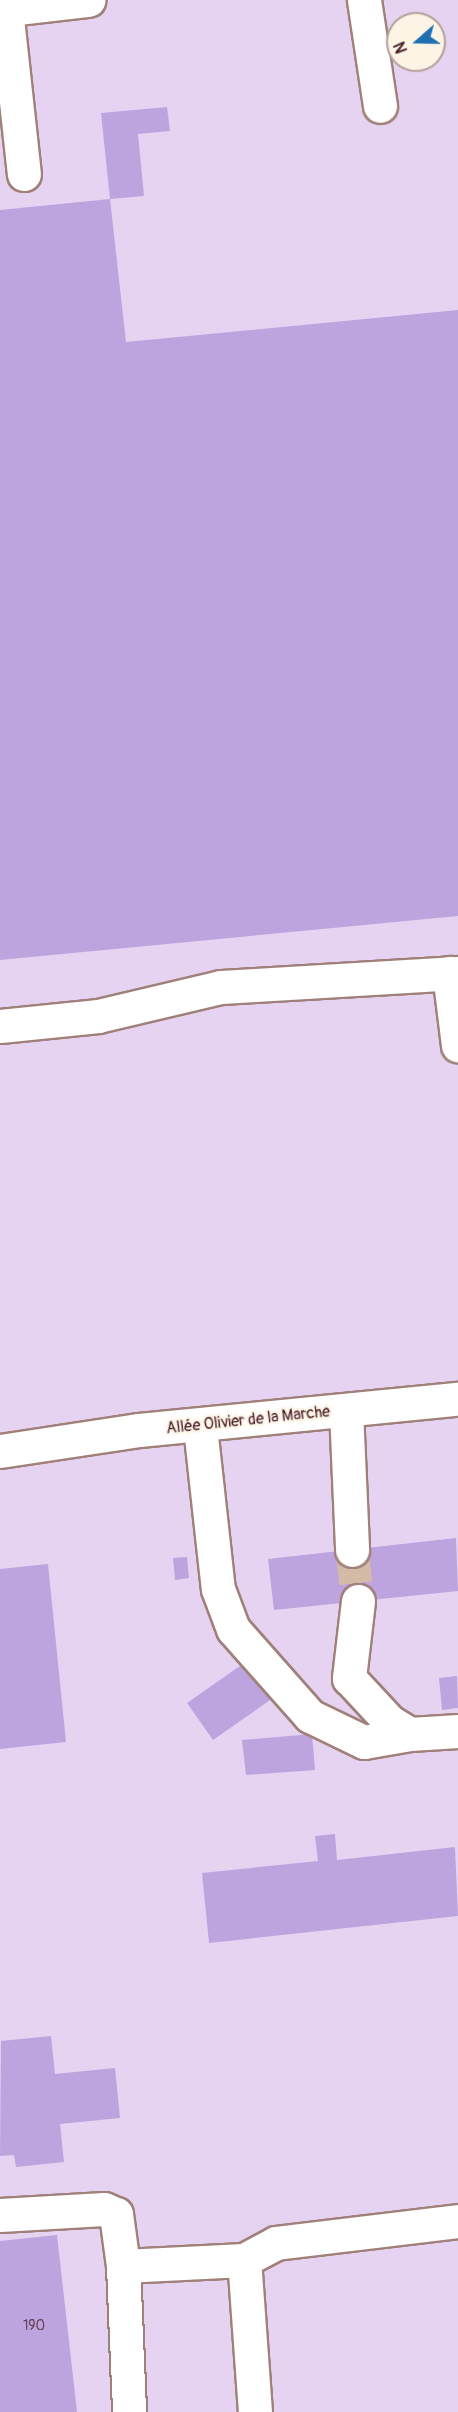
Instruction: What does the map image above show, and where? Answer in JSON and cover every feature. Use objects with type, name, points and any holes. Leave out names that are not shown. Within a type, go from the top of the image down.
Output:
[{"type":"street","points":[[24,174],[3,9],[88,0]]},
{"type":"street","points":[[364,0],[380,106]]},
{"type":"street","points":[[0,1026],[98,1016],[221,987],[454,973],[458,1045]]},
{"type":"street","name":"Allée Olivier de la Marche","points":[[0,1451],[458,1399]]},
{"type":"street","points":[[346,1410],[352,1550]]},
{"type":"street","points":[[200,1427],[218,1589],[233,1629],[310,1716],[364,1742],[410,1734],[458,1731]]},
{"type":"street","points":[[358,1601],[349,1678],[390,1722],[410,1734]]},
{"type":"street","points":[[0,2215],[104,2209],[116,2214],[123,2266],[129,2412]]},
{"type":"street","points":[[123,2266],[244,2260],[276,2243],[458,2221]]},
{"type":"street","points":[[244,2260],[255,2412]]},
{"type":"shaded area","points":[[0,0],[458,0],[458,2412],[0,2412]]},
{"type":"building","points":[[167,107],[170,131],[138,134],[144,196],[110,199],[101,113]]},
{"type":"building","points":[[110,199],[126,342],[458,310],[458,916],[0,960],[0,210]]},
{"type":"building","points":[[456,1538],[458,1591],[274,1610],[268,1559]]},
{"type":"building","points":[[187,1557],[189,1578],[175,1580],[173,1558]]},
{"type":"building","points":[[48,1564],[66,1742],[0,1749],[0,1569]]},
{"type":"building","points":[[247,1661],[273,1698],[213,1740],[187,1703]]},
{"type":"building","points":[[457,1676],[458,1708],[442,1710],[439,1678]]},
{"type":"building","points":[[312,1734],[315,1770],[246,1775],[242,1740]]},
{"type":"building","points":[[335,1834],[337,1860],[455,1847],[458,1916],[209,1943],[202,1873],[318,1861],[315,1836]]},
{"type":"building","points":[[51,2036],[55,2074],[115,2068],[120,2118],[60,2124],[64,2162],[16,2167],[14,2155],[0,2156],[1,2041]]},
{"type":"building","points":[[57,2235],[77,2412],[0,2412],[0,2241]]},
{"type":"tunnel","points":[[352,1550],[358,1601]]}]
